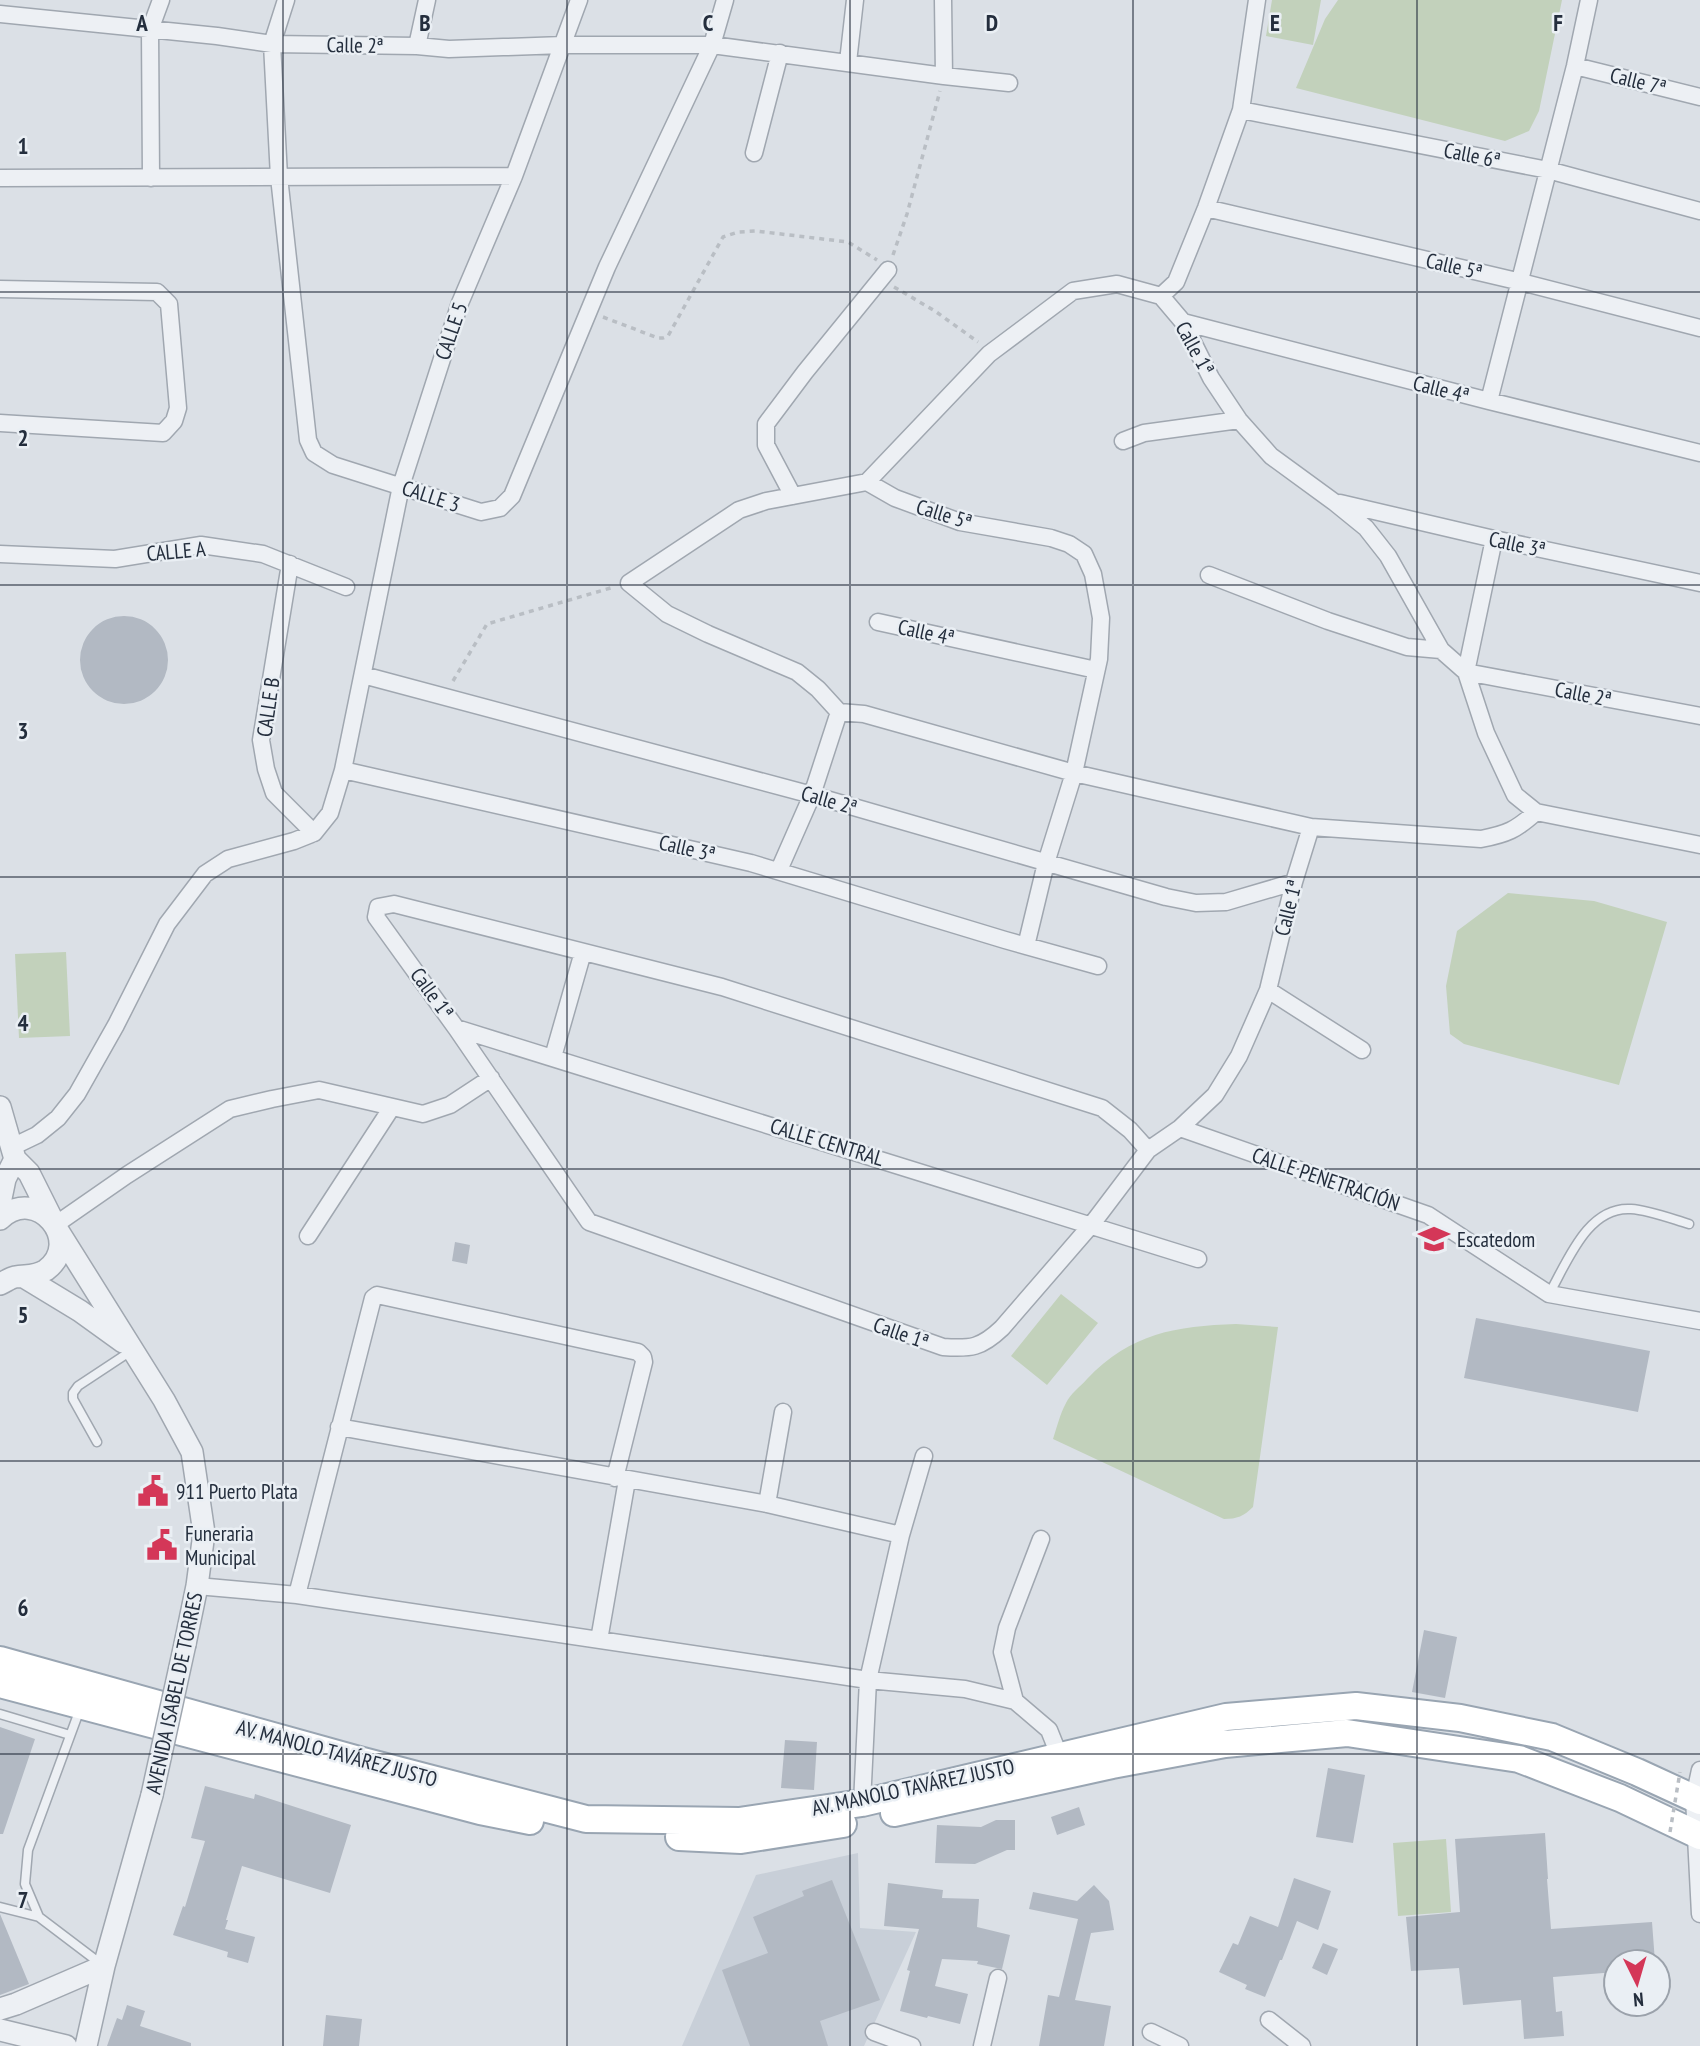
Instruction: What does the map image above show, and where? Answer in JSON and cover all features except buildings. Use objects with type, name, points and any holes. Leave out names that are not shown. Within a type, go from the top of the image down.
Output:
[{"type":"main road","name":"AV. MANOLO TAVÁREZ JUSTO","points":[[0,1660],[359,1760],[586,1819],[738,1821],[862,1803],[1226,1717],[1356,1706],[1460,1718],[1552,1737],[1697,1799]]},
{"type":"main road","name":"AV. MANOLO TAVÁREZ JUSTO","points":[[0,1684],[480,1811],[597,1834],[741,1840],[858,1821],[1098,1768],[1225,1744],[1347,1733],[1519,1759],[1620,1798],[1689,1834]]},
{"type":"street","points":[[151,178],[150,30],[161,0]]},
{"type":"street","name":"CALLE 3","points":[[286,0],[272,44],[279,177],[308,440],[314,453],[333,465],[481,512],[500,508],[512,496],[612,255],[712,45],[725,0]]},
{"type":"street","points":[[417,46],[427,0]]},
{"type":"street","name":"CALLE 5","points":[[314,833],[330,813],[344,770],[401,486],[460,303],[514,176],[579,0]]},
{"type":"street","points":[[848,62],[855,0]]},
{"type":"street","points":[[943,0],[944,76]]},
{"type":"street","points":[[1256,0],[1241,110],[1176,282],[1161,296],[1117,284],[1073,291],[989,354],[867,482],[766,501],[739,510],[629,583],[667,614],[797,672],[818,689],[839,712],[864,714],[1074,774],[1311,827],[1481,839],[1503,835],[1519,827],[1536,812]]},
{"type":"street","points":[[1489,401],[1576,66],[1589,0]]},
{"type":"street","name":"Calle 2ª","points":[[0,14],[272,44],[449,49],[564,45],[712,45],[1009,83]]},
{"type":"street","points":[[754,153],[780,53]]},
{"type":"street","name":"Calle 7ª","points":[[1576,66],[1700,97]]},
{"type":"street","name":"Calle 6ª","points":[[1241,110],[1548,170],[1700,211]]},
{"type":"street","points":[[0,178],[514,176]]},
{"type":"street","name":"Calle 5ª","points":[[1206,208],[1521,282],[1700,328]]},
{"type":"street","points":[[793,496],[766,445],[766,424],[888,271]]},
{"type":"street","points":[[0,289],[156,292],[169,304],[178,408],[174,421],[163,433],[0,423]]},
{"type":"street","name":"Calle 1ª","points":[[1161,296],[1182,322],[1211,378],[1240,420],[1271,456],[1366,528],[1388,556],[1441,650],[1466,672]]},
{"type":"street","name":"Calle 4ª","points":[[1182,322],[1700,453]]},
{"type":"street","points":[[1122,442],[1144,433],[1240,420]]},
{"type":"street","name":"Calle 5ª","points":[[867,482],[895,498],[960,522],[1051,538],[1069,544],[1084,554],[1093,574],[1101,618],[1097,670]]},
{"type":"street","name":"Calle 3ª","points":[[1334,502],[1700,583]]},
{"type":"street","points":[[1494,539],[1466,672],[1486,733],[1515,795],[1536,812],[1700,845]]},
{"type":"street","name":"CALLE A","points":[[0,554],[115,559],[201,545],[263,555],[346,587]]},
{"type":"street","name":"CALLE B","points":[[290,564],[261,740],[274,793],[314,833]]},
{"type":"street","points":[[1209,575],[1407,648],[1441,650]]},
{"type":"street","name":"Calle 4ª","points":[[878,622],[1097,670]]},
{"type":"street","points":[[1026,946],[1046,863],[1074,774],[1097,670]]},
{"type":"street","name":"Calle 2ª","points":[[1466,672],[1700,716]]},
{"type":"street","name":"Calle 2ª","points":[[363,675],[812,794],[1166,897],[1196,903],[1226,902],[1294,882]]},
{"type":"street","points":[[779,870],[812,794],[839,712]]},
{"type":"street","name":"Calle 3ª","points":[[344,770],[779,870],[1098,966]]},
{"type":"street","name":"Calle 1ª","points":[[583,952],[394,904],[378,907],[376,917],[491,1078],[589,1222],[943,1347],[966,1349],[989,1341],[1092,1224],[1148,1150],[1180,1128],[1216,1095],[1239,1056],[1268,990],[1294,882],[1311,827]]},
{"type":"street","points":[[9,1158],[58,1118],[77,1094],[116,1025],[167,924],[205,874],[228,859],[314,833]]},
{"type":"street","points":[[553,1057],[583,952],[722,987],[1102,1108],[1130,1130],[1148,1150]]},
{"type":"street","points":[[1268,990],[1362,1051]]},
{"type":"street","name":"CALLE CENTRAL","points":[[456,1028],[1198,1259]]},
{"type":"street","points":[[55,1225],[127,1175],[230,1110],[319,1090],[424,1114],[450,1105],[491,1078]]},
{"type":"street","points":[[0,1107],[9,1158],[0,1203]]},
{"type":"street","points":[[307,1236],[392,1107]]},
{"type":"street","name":"CALLE PENETRACIÓN","points":[[1180,1128],[1428,1215],[1549,1294],[1700,1321]]},
{"type":"street","name":"AVENIDA ISABEL DE TORRES","points":[[9,1158],[29,1173],[55,1225],[164,1400],[192,1452],[204,1533],[197,1586],[152,1795],[104,1966],[86,2046]]},
{"type":"street","points":[[0,1219],[18,1208],[31,1208],[43,1213],[55,1225],[60,1242],[57,1256],[49,1268],[37,1275],[10,1276]]},
{"type":"street","name":"AVENIDA ISABEL DE TORRES","points":[[10,1276],[80,1311],[133,1349]]},
{"type":"street","points":[[297,1595],[373,1298],[382,1295],[638,1352],[643,1357],[621,1479],[599,1640]]},
{"type":"street","points":[[767,1504],[783,1412]]},
{"type":"street","points":[[339,1427],[767,1504],[901,1535]]},
{"type":"street","points":[[862,1803],[868,1680],[901,1535],[924,1456]]},
{"type":"street","points":[[1015,1701],[1002,1652],[1007,1628],[1041,1539]]},
{"type":"street","points":[[197,1586],[297,1595],[868,1680],[965,1689],[1015,1701],[1049,1730],[1059,1755]]},
{"type":"street","points":[[1700,1770],[1689,1834],[1700,1914]]},
{"type":"street","points":[[0,2009],[104,1966]]},
{"type":"street","points":[[982,2046],[998,1978]]},
{"type":"street","points":[[1269,2020],[1302,2046]]},
{"type":"street","points":[[0,2030],[65,2046]]},
{"type":"street","points":[[874,2032],[912,2046]]},
{"type":"street","points":[[1151,2032],[1180,2046]]},
{"type":"lane","points":[[1549,1294],[1581,1237],[1592,1225],[1617,1211],[1632,1209],[1689,1224]]},
{"type":"lane","points":[[97,1442],[73,1399],[74,1393],[78,1387],[133,1349]]},
{"type":"lane","points":[[39,1917],[25,1885],[28,1850],[80,1707]]},
{"type":"lane","points":[[0,1714],[70,1735]]},
{"type":"lane","points":[[0,1907],[39,1917],[104,1966]]},
{"type":"path","points":[[944,76],[907,214],[888,271],[888,279],[889,284],[967,333],[989,354]]},
{"type":"path","points":[[588,312],[663,338],[671,331],[723,237],[738,232],[756,231],[848,242],[888,271]]},
{"type":"path","points":[[444,696],[487,624],[629,583]]},
{"type":"path","points":[[1680,1772],[1689,1834]]},
{"type":"shaded area","points":[[858,1853],[860,1928],[916,1932],[864,2046],[682,2046],[756,1875]]},
{"type":"green space","points":[[1272,0],[1321,0],[1313,45],[1266,36]]},
{"type":"green space","points":[[1338,0],[1562,0],[1539,111],[1529,131],[1505,141],[1296,88],[1325,19]]},
{"type":"green space","points":[[1508,893],[1594,901],[1667,922],[1619,1085],[1464,1044],[1450,1034],[1446,986],[1457,931]]},
{"type":"green space","points":[[66,952],[70,1036],[19,1038],[15,954]]},
{"type":"green space","points":[[1061,1294],[1098,1323],[1047,1385],[1011,1356]]},
{"type":"green space","points":[[1236,1324],[1278,1327],[1253,1507],[1243,1515],[1224,1519],[1053,1439],[1070,1396],[1120,1351],[1174,1330]]},
{"type":"green space","points":[[1446,1839],[1451,1912],[1398,1916],[1393,1843]]},
{"type":"place","name":"Escatedom","points":[[1434,1239]]},
{"type":"place","name":"911 Puerto Plata","points":[[153,1491]]},
{"type":"place","name":"Funeraria Municipal","points":[[162,1545]]}]
